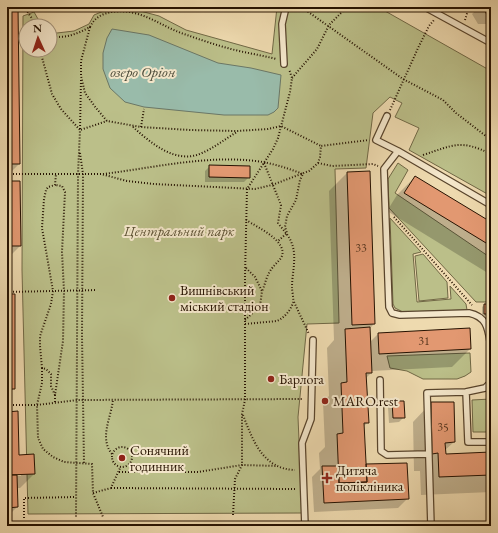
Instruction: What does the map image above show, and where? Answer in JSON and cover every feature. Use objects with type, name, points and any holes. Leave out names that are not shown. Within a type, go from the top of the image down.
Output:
[{"type":"lane","points":[[284,64],[282,24],[286,7]]},
{"type":"lane","points":[[425,7],[434,10],[491,43]]},
{"type":"lane","points":[[387,116],[376,140],[398,151],[491,205]]},
{"type":"lane","points":[[398,151],[384,169],[389,307],[392,313],[400,315],[469,313],[477,315],[483,320],[488,328],[491,347]]},
{"type":"lane","points":[[305,526],[302,443],[312,419],[312,340]]},
{"type":"lane","points":[[380,380],[381,451],[386,455],[428,454]]},
{"type":"lane","points":[[431,526],[427,393],[466,392],[485,388],[491,382]]},
{"type":"lane","points":[[466,392],[468,442],[491,442]]},
{"type":"path","points":[[24,7],[31,18]]},
{"type":"path","points":[[304,7],[307,11],[329,25],[403,79],[443,100],[491,140]]},
{"type":"path","points":[[292,78],[317,49],[329,25],[347,7]]},
{"type":"path","points":[[465,20],[469,7]]},
{"type":"path","points":[[76,517],[78,174],[81,61],[90,27],[93,22],[100,15],[113,12],[129,12],[152,18],[185,35],[230,49],[275,59],[284,64],[290,70],[292,78],[281,126],[273,149],[246,189],[245,400],[242,414],[242,465],[235,479],[232,515]]},
{"type":"path","points":[[394,100],[429,26],[435,20]]},
{"type":"path","points":[[58,37],[64,38],[78,34],[90,27]]},
{"type":"path","points":[[42,58],[52,94],[61,109],[80,130]]},
{"type":"path","points":[[81,76],[85,93],[108,121]]},
{"type":"path","points":[[141,127],[144,109]]},
{"type":"path","points":[[80,130],[108,121],[141,127],[190,130],[237,131],[268,129],[281,126],[321,146],[358,140],[376,140]]},
{"type":"path","points":[[132,126],[153,143],[182,157],[189,157],[202,153],[237,131]]},
{"type":"path","points":[[412,159],[456,144],[475,146],[491,154]]},
{"type":"path","points":[[102,174],[127,181],[154,184],[255,189],[272,185],[309,171],[318,163],[321,146]]},
{"type":"path","points":[[79,148],[83,174],[82,290],[84,464]]},
{"type":"path","points":[[7,174],[102,174],[211,160],[255,161],[274,164],[303,174]]},
{"type":"path","points":[[264,163],[281,205],[278,224],[292,244],[294,253],[292,290],[293,301],[312,340]]},
{"type":"path","points":[[318,163],[332,166],[373,164],[384,169]]},
{"type":"path","points":[[55,184],[56,174]]},
{"type":"path","points":[[286,235],[285,227],[287,216],[296,200],[300,180],[303,174]]},
{"type":"path","points":[[55,403],[63,341],[64,291],[62,252],[65,192],[62,186],[55,184],[48,187],[44,194],[42,228],[53,291],[51,304],[40,336],[42,383],[37,405],[38,438],[43,449],[52,457],[64,462],[92,464],[93,493],[103,517]]},
{"type":"path","points":[[386,208],[474,306],[477,315]]},
{"type":"path","points":[[245,320],[260,306],[262,290],[269,272],[281,258],[283,252],[278,241],[246,220]]},
{"type":"path","points":[[278,241],[286,235]]},
{"type":"path","points":[[245,267],[255,277],[262,290]]},
{"type":"path","points":[[7,292],[97,290]]},
{"type":"path","points":[[245,324],[277,321],[282,319],[293,301]]},
{"type":"path","points":[[42,368],[46,369],[51,374],[51,386],[55,395]]},
{"type":"path","points":[[7,406],[37,405],[77,400],[312,399]]},
{"type":"path","points":[[112,454],[114,450],[120,447],[127,448],[131,452],[132,462],[127,466],[120,468],[114,464],[111,457],[112,454],[106,444],[105,436],[113,400]]},
{"type":"path","points":[[242,414],[255,444],[268,460],[277,466]]},
{"type":"path","points":[[119,472],[198,472],[242,465],[277,466],[288,469],[303,470]]},
{"type":"path","points":[[111,488],[120,468]]},
{"type":"path","points":[[93,493],[111,488],[304,489]]},
{"type":"path","points":[[24,518],[24,498],[76,497]]},
{"type":"green space","name":"Центральний парк","points":[[277,7],[378,7],[491,71],[491,196],[409,150],[419,128],[395,117],[402,103],[390,97],[373,113],[366,168],[335,169],[339,323],[307,324],[298,417],[302,513],[28,514],[22,270],[23,58],[58,58],[58,33],[74,31],[89,24],[94,15],[111,8],[133,9],[159,16],[186,30],[272,54]]},
{"type":"green space","name":"Центральний парк","points":[[34,12],[37,18],[23,18],[23,16]]},
{"type":"green space","points":[[398,163],[408,170],[395,193],[491,258],[491,302],[476,302],[389,208],[388,179]]},
{"type":"green space","points":[[390,218],[421,252],[413,254],[417,302],[451,299],[450,286],[466,304],[467,310],[403,312],[395,308],[393,304]]},
{"type":"green space","points":[[423,254],[447,282],[448,298],[419,301],[415,256]]},
{"type":"green space","points":[[470,353],[471,372],[457,379],[423,379],[407,371],[390,368],[387,356]]},
{"type":"green space","points":[[491,399],[491,432],[473,432],[472,400]]},
{"type":"water","name":"озеро Оріон","points":[[112,29],[149,35],[218,63],[251,68],[281,75],[278,108],[268,115],[224,115],[144,107],[125,102],[110,88],[103,69],[103,53],[107,38]]},
{"type":"building","points":[[483,7],[491,7],[491,15],[487,15]]},
{"type":"building","points":[[7,8],[18,8],[20,164],[7,164]]},
{"type":"building","points":[[209,165],[250,166],[250,178],[209,177]]},
{"type":"building","points":[[370,171],[375,324],[352,325],[347,172]]},
{"type":"building","points":[[415,176],[491,222],[491,246],[404,193]]},
{"type":"building","points":[[7,181],[20,181],[21,246],[9,246],[9,286],[7,286]]},
{"type":"building","points":[[7,294],[15,294],[15,389],[7,389]]},
{"type":"building","points":[[484,304],[489,304],[489,314],[484,314]]},
{"type":"building","points":[[370,327],[372,373],[366,373],[369,423],[364,423],[367,482],[339,483],[337,434],[343,433],[341,383],[347,382],[345,329]]},
{"type":"building","points":[[470,328],[471,349],[379,354],[378,333]]},
{"type":"building","points":[[392,401],[404,401],[405,418],[393,418]]},
{"type":"building","points":[[431,402],[454,402],[455,442],[445,443],[446,454],[491,452],[491,475],[439,477],[438,453],[432,454]]},
{"type":"building","points":[[18,411],[19,455],[34,454],[35,474],[7,475],[7,412]]},
{"type":"building","points":[[407,463],[409,499],[324,503],[322,466],[339,466],[339,483],[367,482],[366,464]]},
{"type":"building","points":[[7,475],[17,475],[18,507],[7,508]]},
{"type":"place","name":"Вишнівський міський стадіон","points":[[172,298]]},
{"type":"place","name":"Барлога","points":[[271,379]]},
{"type":"place","name":"MARO.rest","points":[[325,401]]},
{"type":"place","name":"Сонячний годинник","points":[[122,458]]},
{"type":"place","name":"Дитяча полікліника","points":[[327,478]]}]
